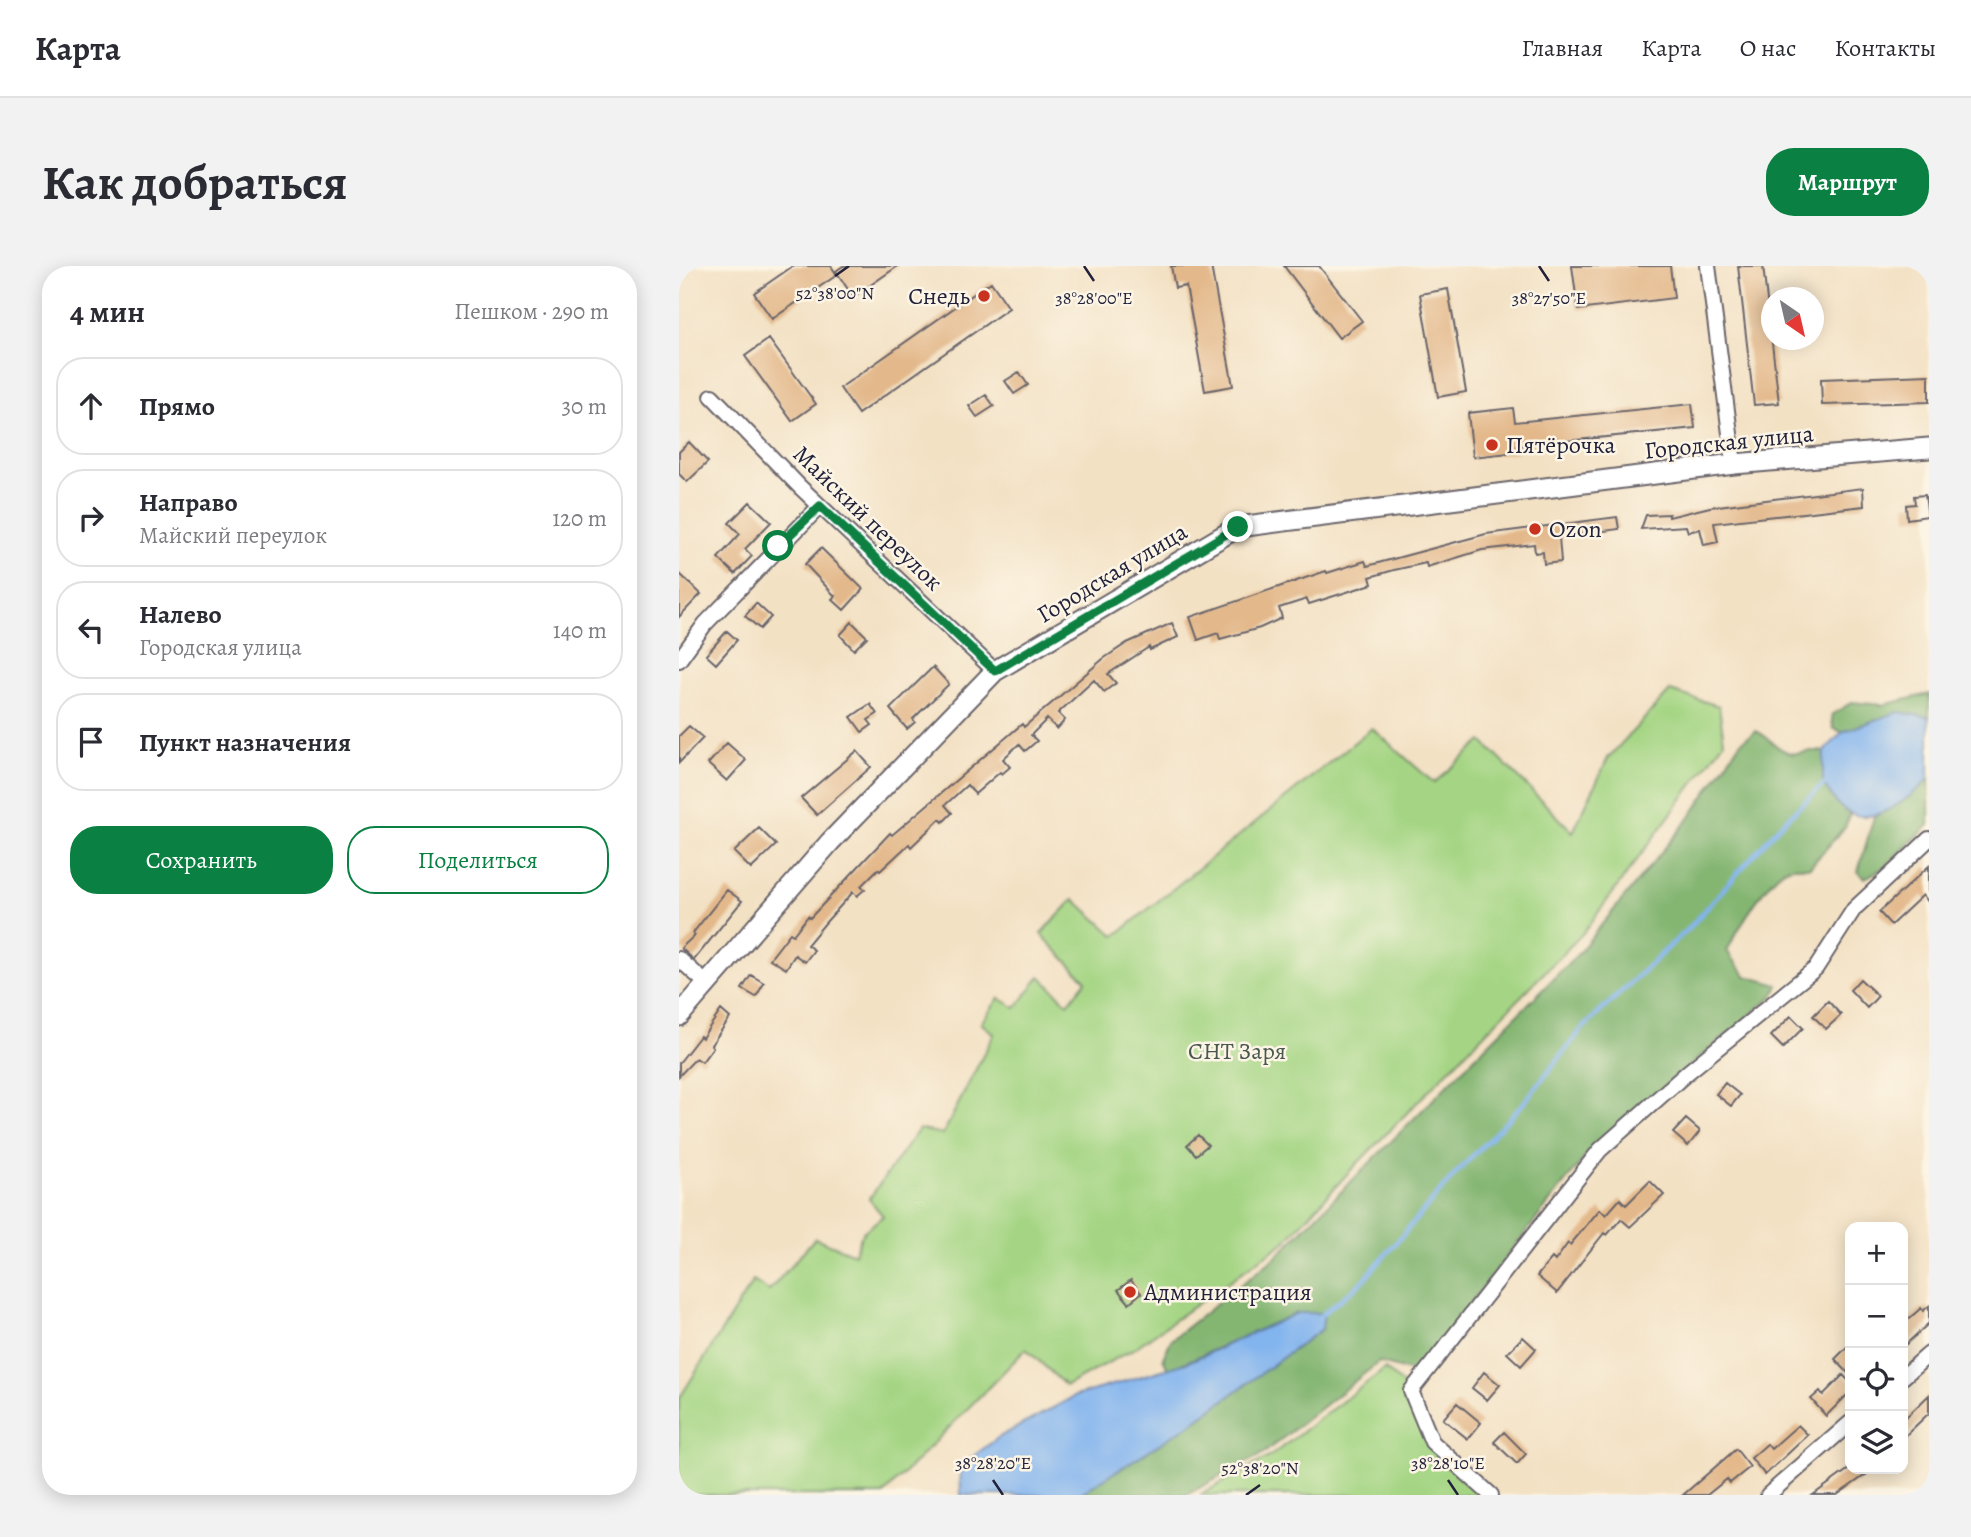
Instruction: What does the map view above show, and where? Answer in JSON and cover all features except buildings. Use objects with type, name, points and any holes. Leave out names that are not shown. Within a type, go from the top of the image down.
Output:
[{"type":"street","points":[[1708,266],[1734,464]]},
{"type":"street","name":"Майский переулок","points":[[712,396],[820,506],[995,671]]},
{"type":"street","name":"Городская улица","points":[[679,1016],[830,842],[995,671],[1238,527],[1734,464],[1929,448]]},
{"type":"street","points":[[679,660],[705,624],[820,506]]},
{"type":"street","points":[[1491,1495],[1432,1442],[1411,1391],[1599,1150],[1688,1072],[1816,968],[1854,909],[1929,839]]},
{"type":"street","points":[[679,959],[706,983]]},
{"type":"street","points":[[1908,1373],[1929,1354]]},
{"type":"street","points":[[1769,1495],[1845,1427]]},
{"type":"green space","name":"СНТ Заря","points":[[1670,691],[1719,706],[1724,742],[1583,933],[1348,1173],[1286,1241],[1135,1348],[1066,1386],[1026,1349],[883,1495],[679,1495],[679,1399],[753,1281],[769,1291],[815,1238],[854,1254],[863,1232],[883,1216],[869,1199],[919,1129],[943,1134],[994,1034],[981,1023],[999,998],[1016,1008],[1040,976],[1068,1004],[1086,981],[1041,934],[1074,899],[1115,936],[1372,728],[1434,783],[1482,741],[1573,832],[1608,758]]},
{"type":"green space","points":[[1929,694],[1929,717],[1898,712],[1842,732],[1833,728],[1832,715],[1852,702],[1883,705]]},
{"type":"green space","points":[[1756,731],[1790,753],[1824,752],[1827,787],[1835,801],[1850,815],[1845,827],[1810,867],[1788,868],[1771,882],[1727,951],[1746,976],[1778,985],[1774,995],[1594,1146],[1415,1373],[1379,1362],[1264,1453],[1186,1495],[1078,1495],[1191,1424],[1322,1329],[1297,1313],[1168,1370],[1163,1358],[1171,1340],[1276,1257],[1576,956],[1688,820],[1740,743]]},
{"type":"green space","points":[[1929,779],[1929,825],[1884,868],[1865,878],[1858,872],[1874,817],[1909,797]]},
{"type":"green space","points":[[1385,1369],[1411,1391],[1432,1442],[1491,1495],[1200,1495],[1269,1457]]},
{"type":"water","points":[[1898,712],[1929,717],[1929,779],[1907,798],[1882,812],[1869,816],[1844,810],[1824,785],[1824,752],[1842,732]]},
{"type":"water","points":[[1297,1313],[1324,1313],[1322,1329],[1191,1424],[1078,1495],[961,1495],[960,1466],[999,1437],[1075,1396],[1186,1363]]},
{"type":"waterway","points":[[1320,1316],[1362,1282],[1457,1172],[1522,1105],[1582,1029],[1690,927],[1781,824],[1824,784]]},
{"type":"place","name":"Снедь","points":[[984,296]]},
{"type":"place","name":"Пятёрочка","points":[[1492,445]]},
{"type":"place","name":"Ozon","points":[[1535,529]]},
{"type":"place","name":"Администрация","points":[[1130,1292]]},
{"type":"route","points":[[778,546],[820,506],[995,671],[1238,527]]}]
